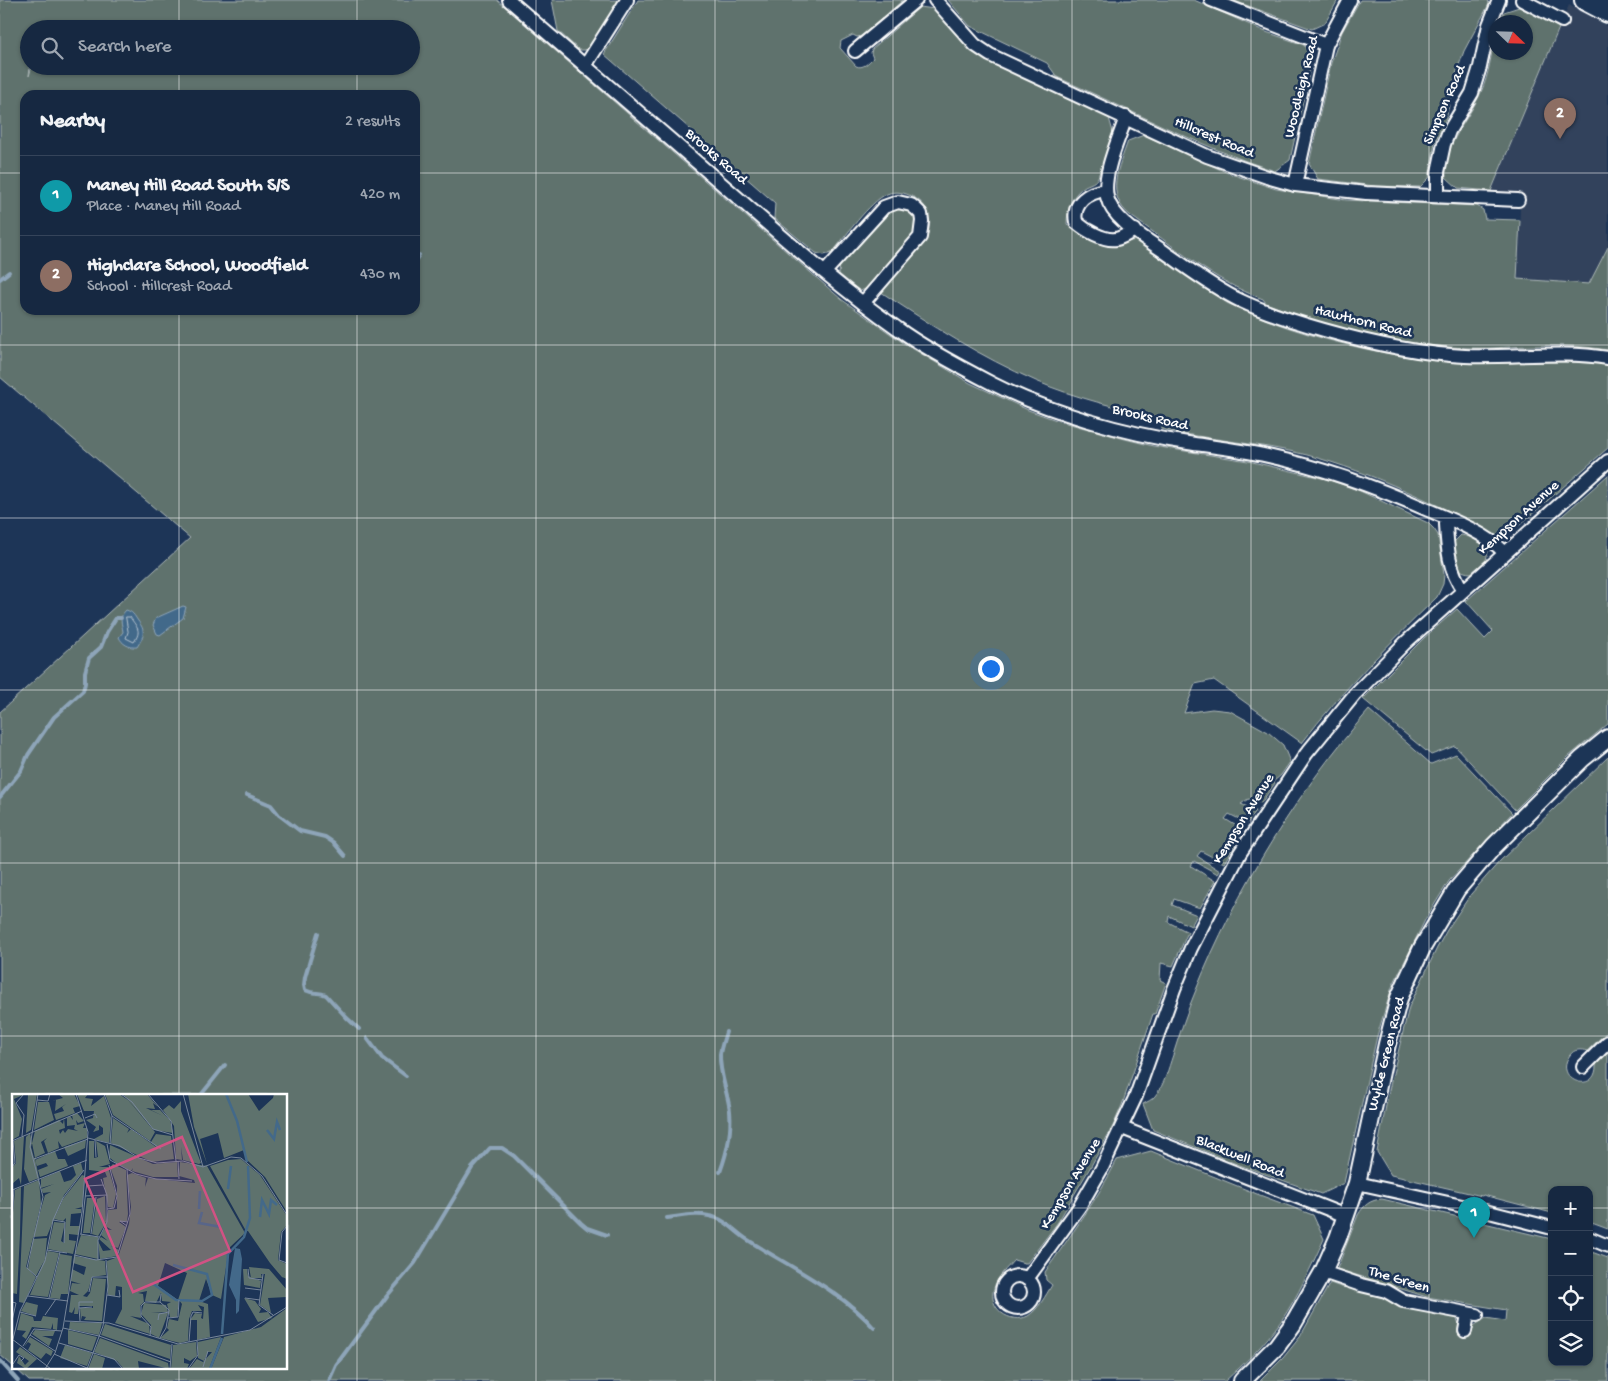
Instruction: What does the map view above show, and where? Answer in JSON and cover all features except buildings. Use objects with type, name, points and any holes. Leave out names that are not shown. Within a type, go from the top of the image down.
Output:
[{"type":"main road","points":[[1585,0],[1608,12]]},
{"type":"street","name":"Brooks Road","points":[[509,0],[824,272],[899,330],[993,384],[1059,411],[1144,435],[1230,448],[1308,465],[1358,481],[1448,519],[1478,534],[1504,552]]},
{"type":"street","points":[[585,66],[628,0]]},
{"type":"street","points":[[855,51],[916,0]]},
{"type":"street","name":"Hillcrest Road","points":[[935,0],[975,45],[990,54],[1207,156],[1270,178],[1295,185],[1366,193],[1518,200]]},
{"type":"street","points":[[1211,0],[1326,45]]},
{"type":"street","name":"Woodleigh Road","points":[[1295,185],[1326,45],[1350,0]]},
{"type":"street","name":"Simpson Road","points":[[1438,196],[1438,172],[1444,144],[1472,93],[1489,25],[1499,0]]},
{"type":"street","points":[[1522,0],[1562,21]]},
{"type":"street","points":[[1126,117],[1108,175],[1106,190],[1094,192],[1085,197],[1078,205],[1075,216],[1076,222],[1093,233],[1108,239],[1117,239],[1135,230]]},
{"type":"street","name":"Hawthorn Road","points":[[1106,190],[1110,206],[1122,220],[1187,267],[1238,300],[1293,321],[1370,343],[1416,351],[1465,356],[1544,355],[1608,358]]},
{"type":"street","points":[[824,272],[884,206],[898,202],[911,204],[920,214],[922,221],[920,237],[863,302]]},
{"type":"street","name":"Kempson Avenue","points":[[1028,1279],[1080,1206],[1102,1168],[1136,1096],[1174,989],[1191,948],[1245,845],[1306,754],[1355,694],[1405,644],[1504,552],[1608,461]]},
{"type":"street","points":[[1448,519],[1446,524],[1450,562],[1455,579],[1463,590]]},
{"type":"street","name":"Wylde Green Road","points":[[1242,1381],[1276,1346],[1293,1324],[1323,1272],[1346,1216],[1356,1183],[1399,998],[1422,948],[1457,889],[1494,846],[1582,758],[1608,738]]},
{"type":"street","points":[[1583,1066],[1608,1042]]},
{"type":"street","name":"Blackwell Road","points":[[1122,1128],[1346,1216]]},
{"type":"street","points":[[1356,1183],[1485,1211],[1548,1227]]},
{"type":"street","points":[[1593,1240],[1608,1246]]},
{"type":"street","name":"The Green","points":[[1323,1272],[1360,1285],[1386,1291],[1403,1301],[1472,1314],[1465,1331]]},
{"type":"shaded area","points":[[1569,5],[1608,26],[1608,247],[1590,284],[1517,279],[1520,209],[1517,208],[1519,192],[1491,191]]},
{"type":"green space","points":[[0,0],[497,0],[841,299],[905,344],[970,383],[1028,410],[1059,421],[1125,439],[1153,446],[1248,461],[1330,480],[1360,491],[1428,523],[1438,535],[1444,575],[1443,584],[1437,597],[1350,686],[1302,743],[1214,680],[1195,684],[1184,713],[1212,709],[1230,711],[1268,732],[1283,745],[1290,762],[1281,775],[1273,782],[1275,783],[1261,803],[1248,799],[1241,804],[1256,811],[1247,823],[1229,814],[1225,819],[1243,830],[1224,863],[1201,851],[1197,856],[1220,871],[1218,874],[1194,861],[1191,866],[1215,881],[1200,908],[1174,899],[1172,905],[1197,915],[1191,926],[1169,916],[1168,922],[1188,932],[1173,966],[1161,963],[1160,980],[1166,983],[1113,1126],[1058,1222],[1027,1263],[1014,1260],[1005,1269],[995,1284],[993,1295],[997,1308],[1007,1316],[1021,1318],[1032,1313],[1042,1302],[1052,1285],[1046,1280],[1045,1272],[1092,1204],[1117,1160],[1151,1151],[1313,1215],[1324,1239],[1299,1291],[1275,1329],[1225,1381],[29,1381],[15,1368],[288,1368],[288,1094],[12,1094],[12,1365],[0,1355],[0,712],[190,538],[0,377]]},
{"type":"green space","points":[[552,0],[620,0],[590,46],[585,50],[579,50],[558,31]]},
{"type":"green space","points":[[638,0],[903,0],[862,36],[857,37],[853,35],[841,41],[840,48],[859,67],[873,58],[872,49],[920,7],[934,9],[967,47],[980,57],[1109,118],[1113,132],[1098,177],[1094,182],[1080,189],[1069,207],[1067,224],[1076,232],[1106,245],[1113,246],[1137,241],[1166,259],[1227,303],[1280,325],[1337,342],[1396,355],[1453,362],[1570,362],[1608,365],[1608,448],[1516,528],[1508,534],[1499,537],[1405,490],[1332,462],[1289,451],[1161,429],[1160,421],[1157,418],[1096,402],[1016,372],[957,340],[881,292],[924,242],[930,221],[926,208],[922,203],[909,195],[892,192],[887,194],[865,212],[832,253],[824,255],[816,253],[774,218],[775,203],[604,54]]},
{"type":"green space","points":[[948,0],[1194,0],[1266,32],[1304,45],[1312,59],[1290,160],[1275,171],[1219,151],[1057,77],[1047,63],[970,26]]},
{"type":"green space","points":[[1232,0],[1338,0],[1325,23],[1312,29]]},
{"type":"green space","points":[[1360,0],[1488,0],[1489,4],[1464,51],[1457,71],[1446,118],[1435,142],[1429,178],[1420,187],[1375,186],[1318,179],[1309,164],[1331,63],[1342,32]]},
{"type":"green space","points":[[1519,7],[1559,28],[1491,191],[1458,188],[1446,177],[1446,165],[1453,143],[1484,85],[1490,60],[1533,60],[1533,15],[1503,15],[1504,12]]},
{"type":"green space","points":[[1144,135],[1228,173],[1276,189],[1346,200],[1477,206],[1483,210],[1485,219],[1520,220],[1517,279],[1589,284],[1608,247],[1608,350],[1563,346],[1479,348],[1419,344],[1341,328],[1266,303],[1263,299],[1227,283],[1194,262],[1131,216],[1123,208],[1116,190],[1118,171],[1128,141]]},
{"type":"green space","points":[[903,206],[916,216],[915,234],[868,288],[860,291],[839,274],[840,263],[883,213]]},
{"type":"green space","points":[[1608,475],[1608,724],[1568,757],[1515,810],[1455,746],[1431,755],[1363,699],[1424,638],[1457,609],[1485,639],[1493,631],[1466,601]]},
{"type":"green space","points":[[1461,535],[1476,540],[1488,551],[1486,560],[1471,573],[1461,570],[1456,564],[1453,543]]},
{"type":"green space","points":[[1369,710],[1431,764],[1456,754],[1512,813],[1449,881],[1426,918],[1392,987],[1377,1036],[1344,1183],[1321,1194],[1234,1163],[1153,1130],[1143,1104],[1154,1097],[1164,1081],[1196,990],[1212,953],[1249,879],[1294,807],[1318,773]]},
{"type":"green space","points":[[1608,757],[1608,1031],[1587,1051],[1580,1050],[1570,1055],[1566,1064],[1566,1072],[1577,1081],[1591,1080],[1595,1073],[1596,1062],[1608,1051],[1608,1229],[1593,1223],[1593,1186],[1548,1186],[1548,1212],[1483,1195],[1391,1175],[1377,1152],[1389,1090],[1409,1007],[1447,930],[1471,894],[1500,861]]},
{"type":"green space","points":[[1382,1199],[1548,1238],[1548,1366],[1593,1366],[1593,1252],[1608,1258],[1608,1381],[1260,1381],[1283,1358],[1300,1337],[1330,1283],[1341,1287],[1366,1290],[1385,1298],[1456,1317],[1460,1326],[1472,1327],[1486,1318],[1505,1321],[1506,1310],[1427,1297],[1337,1269],[1358,1215],[1363,1208],[1374,1201]]},
{"type":"water","points":[[183,606],[186,607],[183,618],[160,635],[157,634],[153,625],[156,618]]},
{"type":"water","points":[[126,610],[133,614],[143,631],[143,637],[137,647],[126,645],[119,637],[123,632],[121,618]]},
{"type":"waterway","points":[[0,279],[9,272]]},
{"type":"waterway","points":[[0,797],[21,771],[28,755],[54,717],[83,691],[89,658],[101,647],[107,632],[116,618],[121,618]]},
{"type":"waterway","points":[[247,795],[271,805],[279,815],[300,831],[325,837],[334,843],[345,856]]},
{"type":"waterway","points":[[318,933],[305,977],[305,990],[326,995],[359,1029]]},
{"type":"waterway","points":[[720,1172],[730,1135],[730,1111],[720,1061],[720,1051],[726,1032]]},
{"type":"waterway","points":[[367,1038],[382,1058],[406,1076]]},
{"type":"waterway","points":[[202,1094],[225,1065]]},
{"type":"waterway","points":[[329,1381],[336,1365],[387,1296],[415,1263],[472,1168],[490,1148],[502,1148],[514,1156],[581,1223],[587,1228],[607,1235]]},
{"type":"waterway","points":[[667,1218],[704,1215],[720,1219],[748,1240],[831,1291],[874,1328]]},
{"type":"waterway","points":[[0,1361],[18,1381]]},
{"type":"place","name":"Highclare School, Woodfield","points":[[1560,139]]},
{"type":"place","name":"Maney Hill Road South S/S","points":[[1474,1238]]}]
